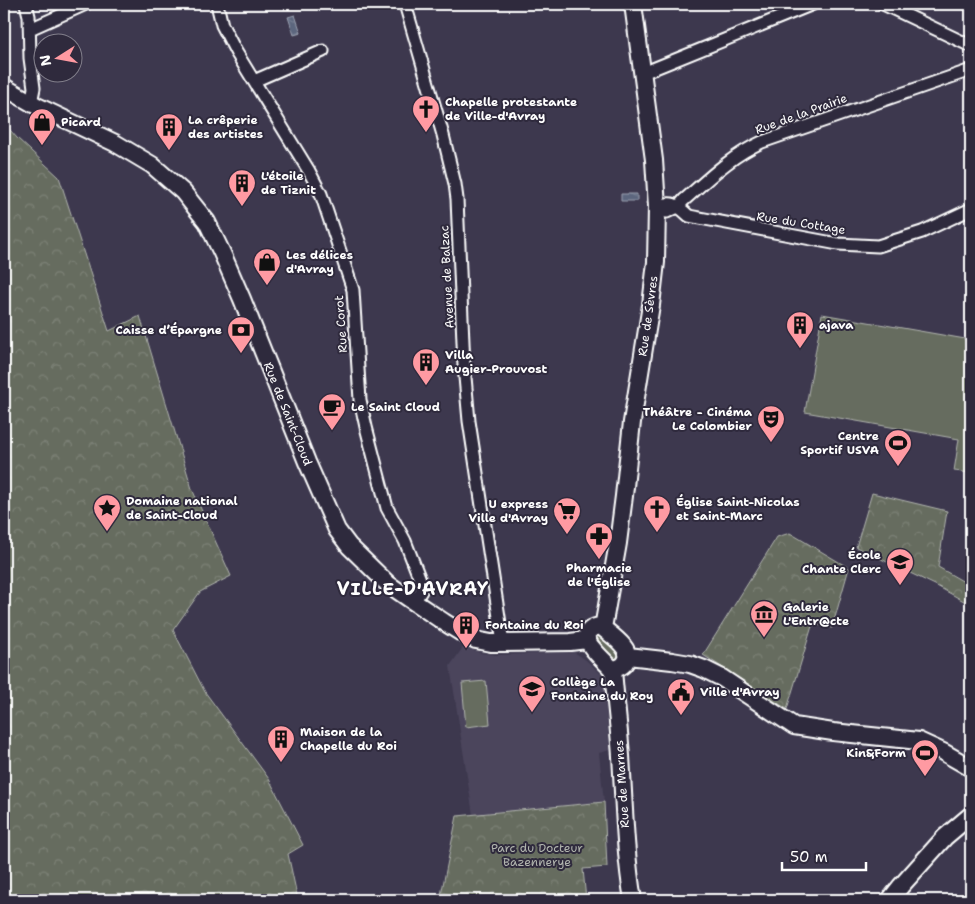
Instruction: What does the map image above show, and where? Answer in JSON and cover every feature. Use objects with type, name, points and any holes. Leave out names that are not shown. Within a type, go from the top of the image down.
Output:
[{"type":"main road","name":"Rue de Sèvres","points":[[603,628],[618,543],[632,422],[656,262],[657,207],[654,160],[633,4]]},
{"type":"main road","name":"Rue de Saint-Cloud","points":[[4,87],[34,104],[115,143],[152,165],[183,192],[207,222],[239,291],[337,530],[349,546],[382,578],[414,602],[460,632],[476,640],[503,643],[587,640]]},
{"type":"main road","points":[[598,626],[603,628],[626,649],[627,661],[619,668],[613,668],[587,640],[589,630],[598,626]]},
{"type":"main road","points":[[628,656],[690,664],[704,669],[722,678],[794,726],[919,741],[944,752],[971,768]]},
{"type":"main road","name":"Rue de Marnes","points":[[613,668],[628,863],[633,900]]},
{"type":"main road","points":[[890,900],[944,837],[971,815]]},
{"type":"street","points":[[26,4],[30,16],[29,42],[34,104]]},
{"type":"street","points":[[30,29],[86,4]]},
{"type":"street","name":"Rue Corot","points":[[217,4],[222,25],[236,52],[309,171],[321,194],[353,290],[360,400],[387,508],[405,541],[422,582],[421,591],[414,602]]},
{"type":"street","name":"Avenue de Balzac","points":[[405,4],[443,135],[455,184],[464,366],[469,421],[503,643]]},
{"type":"street","points":[[643,73],[813,4]]},
{"type":"street","points":[[883,4],[971,46]]},
{"type":"street","points":[[254,81],[322,51]]},
{"type":"street","name":"Rue de la Prairie","points":[[678,207],[725,163],[749,148],[971,70]]},
{"type":"street","name":"Rue du Cottage","points":[[657,207],[667,212],[678,207],[688,216],[838,244],[878,246],[922,232],[971,209]]},
{"type":"shaded area","name":"Collège La Fontaine du Roy","points":[[464,646],[481,653],[497,655],[574,652],[603,676],[610,750],[599,753],[604,802],[473,815],[450,666]]},
{"type":"green space","name":"Domaine national de Saint-Cloud","points":[[4,123],[17,138],[59,177],[109,331],[140,316],[192,489],[231,576],[200,592],[173,630],[205,692],[269,779],[303,845],[288,854],[298,900],[4,900]]},
{"type":"green space","points":[[822,314],[971,340],[971,473],[954,471],[959,439],[805,412]]},
{"type":"green space","points":[[872,493],[947,511],[938,567],[971,586],[971,605],[935,585],[856,547]]},
{"type":"green space","points":[[790,533],[849,568],[832,628],[818,625],[812,626],[787,709],[703,655],[777,537]]},
{"type":"green space","points":[[599,634],[620,653],[618,659],[612,659],[595,640],[595,636]]},
{"type":"green space","points":[[486,681],[490,724],[466,727],[462,683]]},
{"type":"green space","name":"Parc du Docteur Bazennerye","points":[[604,802],[607,867],[583,869],[586,900],[440,900],[457,816]]},
{"type":"water","points":[[295,15],[301,33],[294,35],[288,17]]},
{"type":"water","points":[[621,194],[637,194],[637,201],[621,201]]},
{"type":"place","name":"Chapelle protestante de Ville-d'Avray","points":[[426,133]]},
{"type":"place","name":"Picard","points":[[42,146]]},
{"type":"place","name":"La crêperie des artistes","points":[[169,151]]},
{"type":"place","name":"L'étoile de Tiznit","points":[[242,207]]},
{"type":"place","name":"Les délices d'Avray","points":[[267,286]]},
{"type":"place","name":"ajava","points":[[800,349]]},
{"type":"place","name":"Caisse d’Épargne","points":[[241,354]]},
{"type":"place","name":"Villa Augier-Prouvost","points":[[426,386]]},
{"type":"place","name":"Le Saint Cloud","points":[[332,431]]},
{"type":"place","name":"Théâtre - Cinéma Le Colombier","points":[[771,443]]},
{"type":"place","name":"Centre Sportif USVA","points":[[898,467]]},
{"type":"place","name":"Domaine national de Saint-Cloud","points":[[107,532]]},
{"type":"place","name":"Église Saint-Nicolas et Saint-Marc","points":[[657,533]]},
{"type":"place","name":"U express Ville d'Avray","points":[[567,535]]},
{"type":"place","name":"Pharmacie de l'Église","points":[[599,560]]},
{"type":"place","name":"École Chante Clerc","points":[[900,586]]},
{"type":"place","name":"Galerie L'Entr@cte","points":[[764,638]]},
{"type":"place","name":"Fontaine du Roi","points":[[466,649]]},
{"type":"place","name":"Collège La Fontaine du Roy","points":[[532,713]]},
{"type":"place","name":"Ville d'Avray","points":[[681,716]]},
{"type":"place","name":"Maison de la Chapelle du Roi","points":[[281,763]]},
{"type":"place","name":"Kin&Form","points":[[925,777]]},
{"type":"district","name":"VILLE-D'AVRAY","points":[[413,589]]}]
